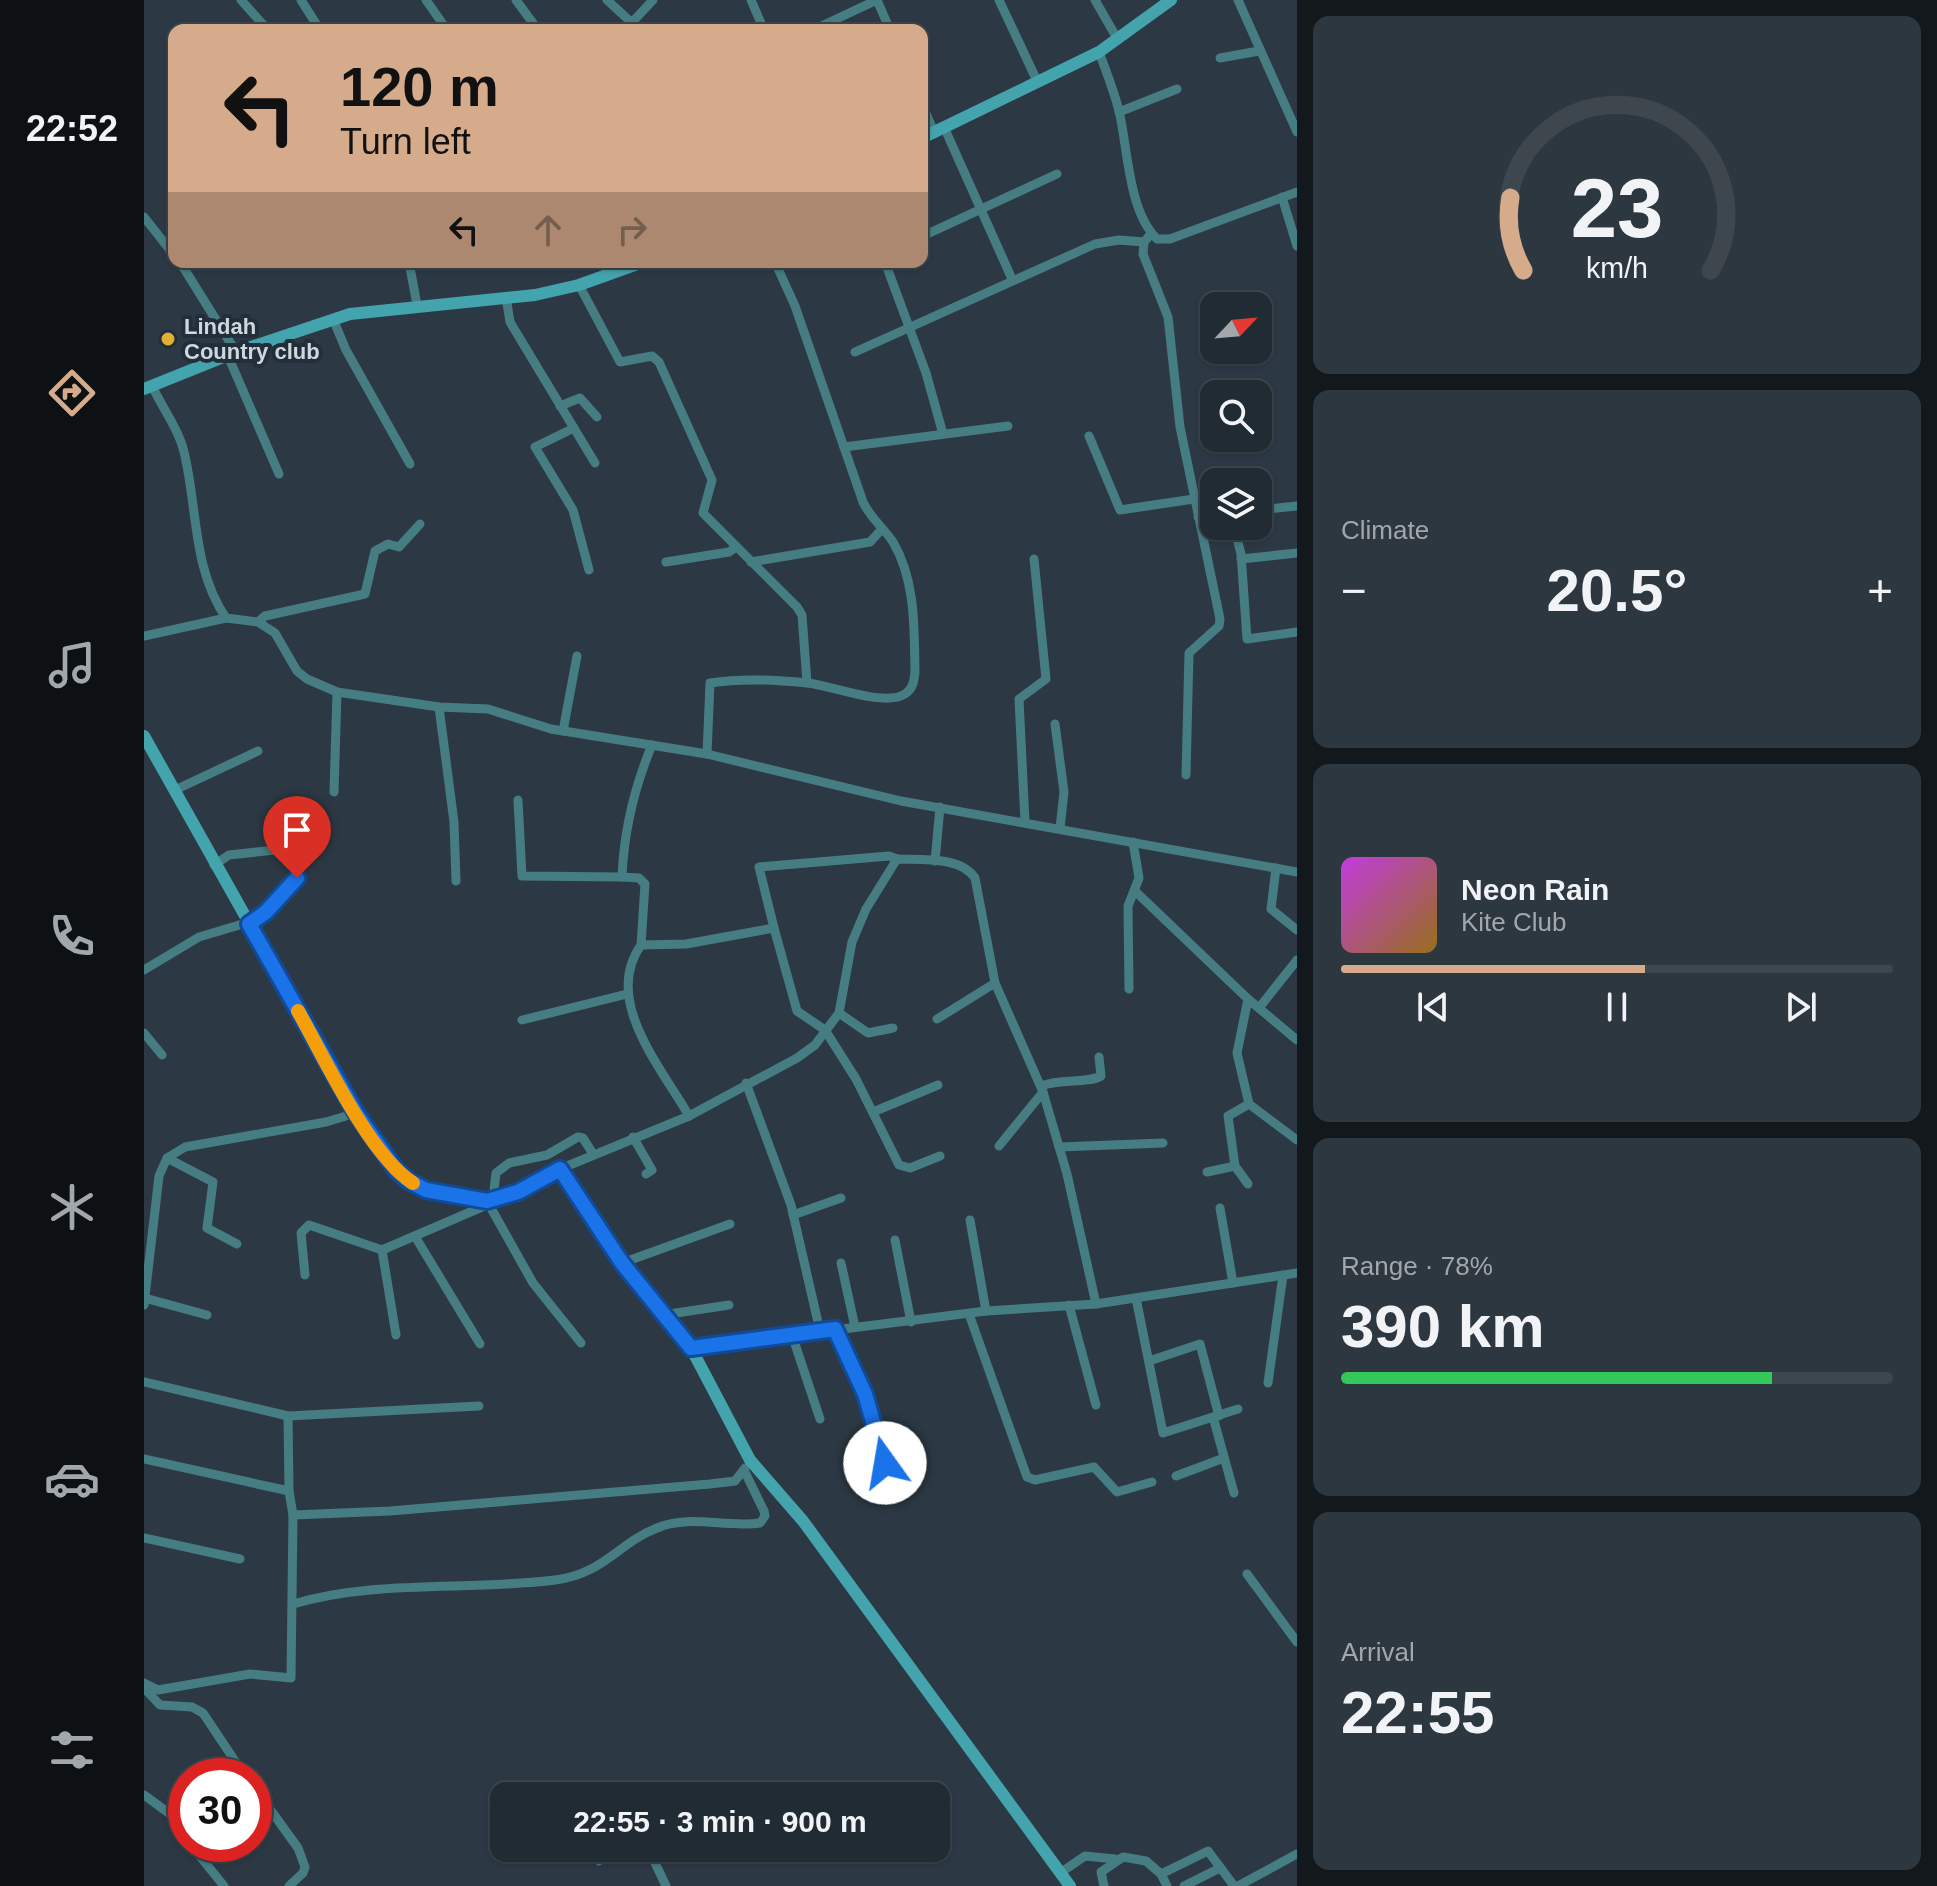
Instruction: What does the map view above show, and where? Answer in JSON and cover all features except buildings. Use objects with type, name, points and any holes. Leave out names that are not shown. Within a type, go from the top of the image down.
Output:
[{"type":"street","points":[[241,0],[263,24]]},
{"type":"street","points":[[301,0],[316,24]]},
{"type":"street","points":[[426,0],[443,24]]},
{"type":"street","points":[[516,0],[534,24]]},
{"type":"street","points":[[607,0],[627,24]]},
{"type":"street","points":[[632,24],[653,0]]},
{"type":"street","points":[[751,0],[761,24]]},
{"type":"street","points":[[826,24],[877,0],[887,24]]},
{"type":"street","points":[[999,0],[1038,83]]},
{"type":"street","points":[[1095,0],[1118,40]]},
{"type":"street","points":[[1012,279],[981,209],[934,132],[1099,52],[1171,0]]},
{"type":"street","points":[[1238,0],[1297,132]]},
{"type":"street","points":[[1220,58],[1259,51]]},
{"type":"street","points":[[1099,52],[1119,112],[1126,162],[1148,238],[1143,254],[1168,317],[1174,385],[1220,619],[1219,626],[1189,653],[1186,775]]},
{"type":"street","points":[[1119,112],[1177,89]]},
{"type":"street","points":[[928,234],[1057,174]]},
{"type":"street","points":[[855,352],[1012,279],[1106,241],[1170,239],[1297,192]]},
{"type":"street","points":[[1282,197],[1297,246]]},
{"type":"street","points":[[144,217],[168,247]]},
{"type":"street","points":[[183,268],[232,354],[279,474]]},
{"type":"street","points":[[410,268],[417,305]]},
{"type":"street","points":[[226,618],[217,605],[199,552],[184,448],[148,388],[232,354],[370,309],[506,297],[579,285],[625,268]]},
{"type":"street","points":[[707,754],[710,683],[741,679],[807,683],[890,698],[912,689],[915,672],[908,580],[895,546],[863,502],[795,306],[778,268]]},
{"type":"street","points":[[887,268],[910,326],[943,434]]},
{"type":"street","points":[[579,285],[620,362],[652,356],[659,362],[712,480],[703,513],[802,615],[807,683]]},
{"type":"street","points":[[506,297],[510,322],[595,463]]},
{"type":"street","points":[[333,319],[346,350],[410,464]]},
{"type":"street","points":[[560,406],[580,398],[597,417]]},
{"type":"street","points":[[844,447],[1008,426]]},
{"type":"street","points":[[574,428],[535,447],[573,510],[589,570]]},
{"type":"street","points":[[1089,436],[1120,510],[1194,499]]},
{"type":"street","points":[[1272,509],[1297,506]]},
{"type":"street","points":[[258,622],[265,616],[365,594],[375,551],[388,544],[399,547],[420,524]]},
{"type":"street","points":[[751,562],[870,542],[881,530]]},
{"type":"street","points":[[1237,540],[1247,639],[1297,632]]},
{"type":"street","points":[[666,562],[729,552],[736,547]]},
{"type":"street","points":[[1241,559],[1297,553]]},
{"type":"street","points":[[1025,822],[1019,699],[1046,679],[1034,559]]},
{"type":"street","points":[[144,636],[226,618],[258,622],[275,633],[297,671],[307,679],[337,692],[511,714],[563,731],[707,754],[940,807],[1297,872]]},
{"type":"street","points":[[563,731],[577,656]]},
{"type":"street","points":[[334,792],[337,692]]},
{"type":"street","points":[[439,707],[454,822],[456,881]]},
{"type":"street","points":[[1055,724],[1064,792],[1060,828]]},
{"type":"street","points":[[144,736],[356,1113],[396,1170],[426,1190],[490,1201]]},
{"type":"street","points":[[622,877],[635,786],[652,745]]},
{"type":"street","points":[[175,790],[258,751]]},
{"type":"street","points":[[518,800],[522,876],[639,878],[645,884],[641,945],[627,971],[627,994],[653,1057],[689,1116]]},
{"type":"street","points":[[935,861],[940,807]]},
{"type":"street","points":[[1129,989],[1128,906],[1136,892],[1139,864],[1133,842]]},
{"type":"street","points":[[214,865],[229,855],[285,849]]},
{"type":"street","points":[[940,1156],[910,1168],[899,1165],[873,1112],[825,1030],[797,1011],[759,867],[889,856],[957,864],[970,870],[975,878],[995,983],[1042,1089],[1059,1147],[1096,1304]]},
{"type":"street","points":[[305,1275],[301,1233],[309,1225],[382,1250],[416,1238],[490,1201],[518,1192],[593,1154],[689,1116],[808,1051],[839,1013],[852,942],[866,909],[897,859]]},
{"type":"street","points":[[1276,868],[1271,909],[1297,930]]},
{"type":"street","points":[[144,970],[199,937],[249,924],[266,912],[297,878]]},
{"type":"street","points":[[1136,892],[1248,999],[1297,1040]]},
{"type":"street","points":[[641,945],[686,944],[774,928]]},
{"type":"street","points":[[1259,1008],[1297,960]]},
{"type":"street","points":[[937,1019],[995,983]]},
{"type":"street","points":[[522,1020],[627,994]]},
{"type":"street","points":[[1248,999],[1237,1053],[1249,1104],[1297,1140]]},
{"type":"street","points":[[839,1013],[863,1032],[893,1028]]},
{"type":"street","points":[[144,1033],[162,1055]]},
{"type":"street","points":[[999,1146],[1042,1089],[1061,1079],[1094,1080],[1101,1076],[1099,1057]]},
{"type":"street","points":[[746,1083],[793,1215],[820,1331]]},
{"type":"street","points":[[873,1112],[938,1085]]},
{"type":"street","points":[[1248,1184],[1235,1166],[1228,1116],[1249,1104]]},
{"type":"street","points":[[144,1305],[159,1176],[167,1158],[185,1147],[326,1122],[356,1113]]},
{"type":"street","points":[[581,1343],[533,1283],[490,1201],[496,1173],[509,1163],[547,1155],[578,1137],[583,1138],[593,1154]]},
{"type":"street","points":[[633,1137],[652,1170],[646,1174]]},
{"type":"street","points":[[1059,1147],[1163,1143]]},
{"type":"street","points":[[167,1158],[213,1182],[207,1228],[237,1244]]},
{"type":"street","points":[[1207,1172],[1235,1166]]},
{"type":"street","points":[[293,1604],[344,1594],[559,1580],[601,1566],[656,1528],[686,1522],[760,1523],[764,1511],[747,1465],[691,1348],[622,1263],[560,1169]]},
{"type":"street","points":[[793,1215],[841,1198]]},
{"type":"street","points":[[1220,1208],[1233,1283]]},
{"type":"street","points":[[970,1220],[986,1311]]},
{"type":"street","points":[[144,1231],[155,1221]]},
{"type":"street","points":[[622,1263],[730,1224]]},
{"type":"street","points":[[416,1238],[480,1344]]},
{"type":"street","points":[[895,1240],[911,1322]]},
{"type":"street","points":[[382,1250],[396,1335]]},
{"type":"street","points":[[841,1263],[855,1327]]},
{"type":"street","points":[[691,1348],[986,1311],[1096,1304],[1297,1273]]},
{"type":"street","points":[[1268,1383],[1283,1275]]},
{"type":"street","points":[[145,1298],[207,1315]]},
{"type":"street","points":[[1136,1298],[1163,1433],[1238,1409]]},
{"type":"street","points":[[663,1315],[729,1305]]},
{"type":"street","points":[[1069,1305],[1096,1405]]},
{"type":"street","points":[[969,1314],[1027,1477],[1035,1480],[1094,1467],[1117,1492],[1152,1482]]},
{"type":"street","points":[[835,1329],[865,1394],[885,1463]]},
{"type":"street","points":[[792,1335],[820,1419]]},
{"type":"street","points":[[1149,1361],[1200,1344],[1234,1493]]},
{"type":"street","points":[[144,1382],[288,1416],[479,1406]]},
{"type":"street","points":[[144,1686],[158,1690],[250,1674],[291,1678],[293,1515],[289,1491],[288,1416]]},
{"type":"street","points":[[1176,1476],[1224,1458]]},
{"type":"street","points":[[144,1459],[289,1491]]},
{"type":"street","points":[[293,1515],[390,1511],[710,1484],[735,1481],[747,1465]]},
{"type":"street","points":[[747,1465],[803,1521],[1070,1886]]},
{"type":"street","points":[[144,1538],[240,1559]]},
{"type":"street","points":[[1247,1574],[1297,1642]]},
{"type":"street","points":[[144,1686],[160,1705],[192,1707],[203,1713],[233,1758]]},
{"type":"street","points":[[144,1795],[168,1813]]},
{"type":"street","points":[[272,1813],[303,1857],[303,1873],[289,1886]]},
{"type":"street","points":[[1161,1874],[1208,1851],[1218,1869]]},
{"type":"street","points":[[1184,1886],[1218,1869],[1225,1869],[1236,1886],[1297,1854]]},
{"type":"street","points":[[1060,1873],[1085,1856],[1131,1857],[1146,1861],[1161,1874],[1167,1886]]},
{"type":"street","points":[[1085,1856],[1102,1881],[1117,1859]]},
{"type":"street","points":[[205,1862],[224,1886]]},
{"type":"street","points":[[655,1862],[666,1886]]},
{"type":"slow traffic","points":[[298,1011],[372,1138],[396,1170],[413,1183]]},
{"type":"place","name":"Lindah Country club","points":[[168,339]]},
{"type":"route","points":[[297,878],[266,912],[249,924],[356,1113],[396,1170],[426,1190],[487,1201],[518,1192],[560,1169],[622,1263],[691,1348],[835,1329],[865,1394],[878,1430],[885,1463]]}]
